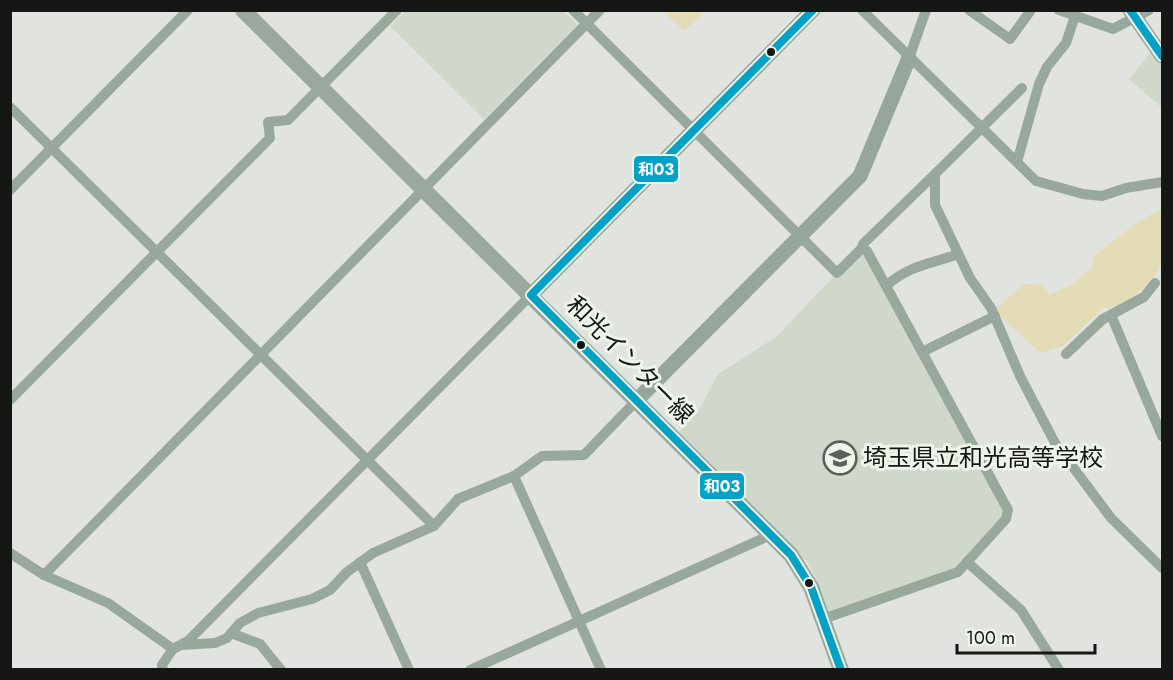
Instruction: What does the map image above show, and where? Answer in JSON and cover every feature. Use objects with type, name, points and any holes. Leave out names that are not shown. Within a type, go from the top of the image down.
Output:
[{"type":"main road","name":"和光インター線","points":[[243,10],[770,532],[803,571],[841,669]]},
{"type":"street","points":[[10,190],[188,10]]},
{"type":"street","points":[[10,400],[270,138],[268,122],[288,120],[397,10]]},
{"type":"street","points":[[573,10],[837,273],[862,248],[863,244],[1022,88]]},
{"type":"street","points":[[44,575],[263,356],[600,10]]},
{"type":"street","points":[[163,669],[162,665],[177,647],[368,459],[813,10]]},
{"type":"street","points":[[862,10],[1036,181],[1083,194],[1102,196],[1126,188],[1162,182]]},
{"type":"street","points":[[10,553],[44,575],[108,603],[177,647],[215,643],[227,638],[240,623],[258,614],[312,599],[330,590],[373,553],[434,526],[458,499],[514,476],[542,456],[584,455],[860,176],[909,58],[926,10]]},
{"type":"street","points":[[969,10],[1010,39],[1031,10]]},
{"type":"street","points":[[1059,10],[1113,29],[1138,13],[1162,56]]},
{"type":"street","points":[[1017,162],[1043,74],[1066,44],[1075,16]]},
{"type":"street","points":[[10,107],[434,526]]},
{"type":"street","points":[[935,174],[935,205],[970,278],[996,316],[1020,376],[1055,443],[1111,518],[1162,568]]},
{"type":"street","points":[[823,619],[958,572],[1009,514],[867,251],[862,248]]},
{"type":"street","points":[[886,286],[896,277],[924,262],[958,254]]},
{"type":"street","points":[[1066,354],[1111,315],[1144,297],[1155,283]]},
{"type":"street","points":[[1111,315],[1162,436]]},
{"type":"street","points":[[922,352],[996,316]]},
{"type":"street","points":[[514,476],[601,669]]},
{"type":"street","points":[[470,669],[764,538],[770,532]]},
{"type":"street","points":[[360,562],[410,669]]},
{"type":"street","points":[[967,562],[1020,610],[1059,669]]},
{"type":"street","points":[[231,633],[260,644],[281,669]]},
{"type":"shaded area","points":[[406,10],[564,11],[578,25],[484,119],[390,26]]},
{"type":"shaded area","points":[[663,11],[705,11],[684,31]]},
{"type":"shaded area","points":[[1152,51],[1162,67],[1162,106],[1129,79]]},
{"type":"shaded area","points":[[1162,208],[1163,255],[1159,269],[1154,276],[1130,299],[1103,308],[1063,346],[1040,353],[1000,316],[996,309],[1024,284],[1042,285],[1049,295],[1072,284],[1091,269],[1094,256],[1137,223]]},
{"type":"shaded area","name":"埼玉県立和光高等学校","points":[[861,255],[866,255],[1005,513],[956,570],[832,615],[826,612],[818,583],[809,564],[678,433],[699,410],[718,374],[776,337],[835,275]]},
{"type":"transit line","name":"和03","points":[[813,10],[531,295],[791,555],[811,587],[841,670]]},
{"type":"transit line","name":"和03","points":[[1130,10],[1162,56]]},
{"type":"place","name":"埼玉県立和光高等学校","points":[[840,458]]}]
